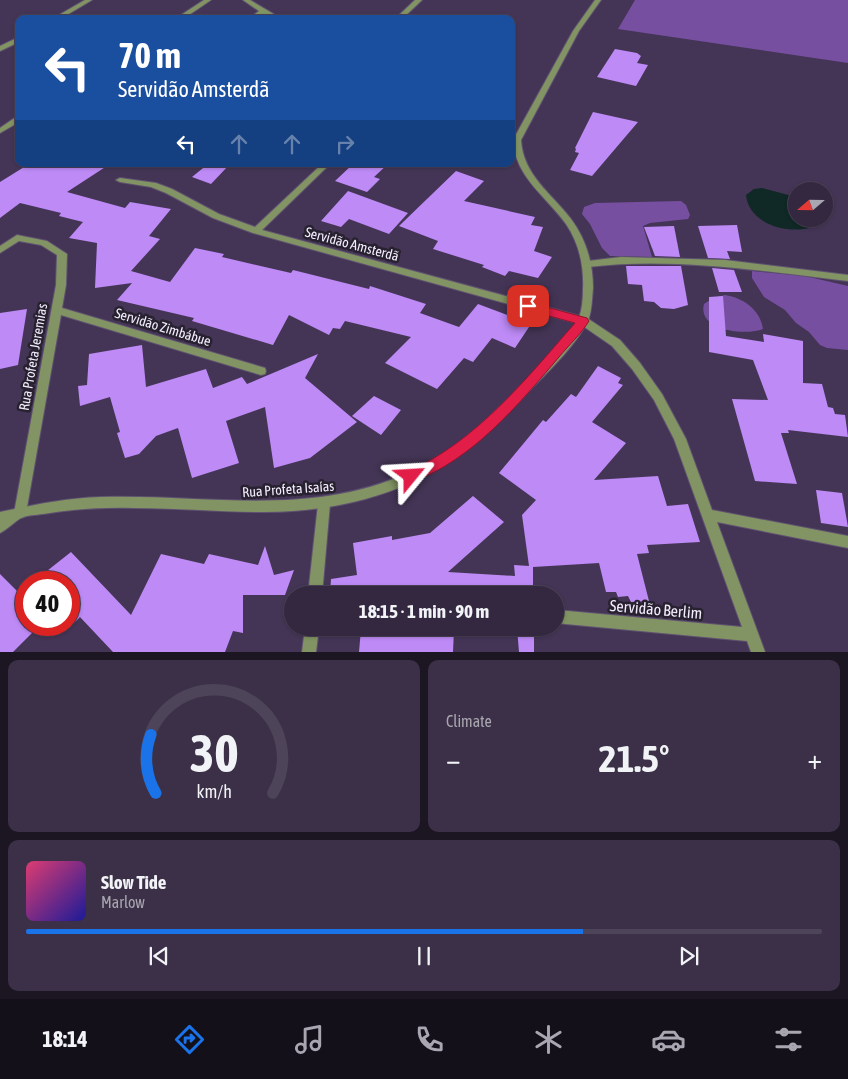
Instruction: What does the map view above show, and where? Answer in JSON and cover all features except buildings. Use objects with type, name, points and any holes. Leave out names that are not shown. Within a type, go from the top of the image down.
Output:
[{"type":"street","points":[[62,15],[89,0]]},
{"type":"street","points":[[184,15],[208,0]]},
{"type":"street","points":[[246,0],[272,15]]},
{"type":"street","points":[[402,15],[419,0]]},
{"type":"street","points":[[515,137],[576,31],[598,0]]},
{"type":"street","points":[[257,15],[263,11]]},
{"type":"street","points":[[0,49],[15,41]]},
{"type":"street","points":[[0,131],[15,122]]},
{"type":"street","points":[[515,144],[520,159],[530,177],[570,223],[581,245],[588,264],[588,290],[583,321]]},
{"type":"street","points":[[256,231],[323,167]]},
{"type":"street","name":"Servidão Amsterdã","points":[[120,180],[153,185],[169,191],[216,216],[256,231],[583,321],[616,344],[636,366],[658,397],[680,440],[758,652]]},
{"type":"street","name":"Rua Profeta Jeremias","points":[[0,250],[17,238],[44,243],[62,254],[61,285],[57,310],[20,513]]},
{"type":"street","points":[[588,264],[621,260],[726,264],[848,278]]},
{"type":"street","name":"Servidão Zimbábue","points":[[57,310],[261,371]]},
{"type":"street","name":"Rua Profeta Isaías","points":[[20,513],[100,502],[241,508],[324,504],[362,496],[426,470],[454,452],[503,411],[530,384],[583,321]]},
{"type":"street","points":[[316,586],[324,504]]},
{"type":"street","points":[[0,517],[20,513]]},
{"type":"street","points":[[0,527],[20,513]]},
{"type":"street","points":[[708,515],[848,542]]},
{"type":"street","name":"Servidão Berlim","points":[[564,618],[751,635]]},
{"type":"street","points":[[309,652],[311,636]]},
{"type":"shaded area","points":[[635,0],[848,0],[848,63],[618,29]]},
{"type":"shaded area","points":[[762,188],[788,195],[788,228],[806,228],[788,229],[776,227],[765,222],[749,206],[746,195],[754,189]]},
{"type":"shaded area","points":[[681,201],[686,205],[690,215],[688,219],[650,223],[643,226],[652,257],[610,256],[602,248],[590,224],[582,214],[584,207],[595,203]]},
{"type":"shaded area","points":[[752,271],[805,276],[848,286],[848,350],[827,348],[820,345],[785,310],[764,297],[752,278]]},
{"type":"shaded area","points":[[725,295],[739,299],[750,306],[758,316],[763,329],[746,332],[735,331],[715,326],[708,320],[704,313],[704,304],[713,298]]},
{"type":"route","points":[[411,476],[426,470],[479,434],[530,384],[583,321],[528,306]]}]
